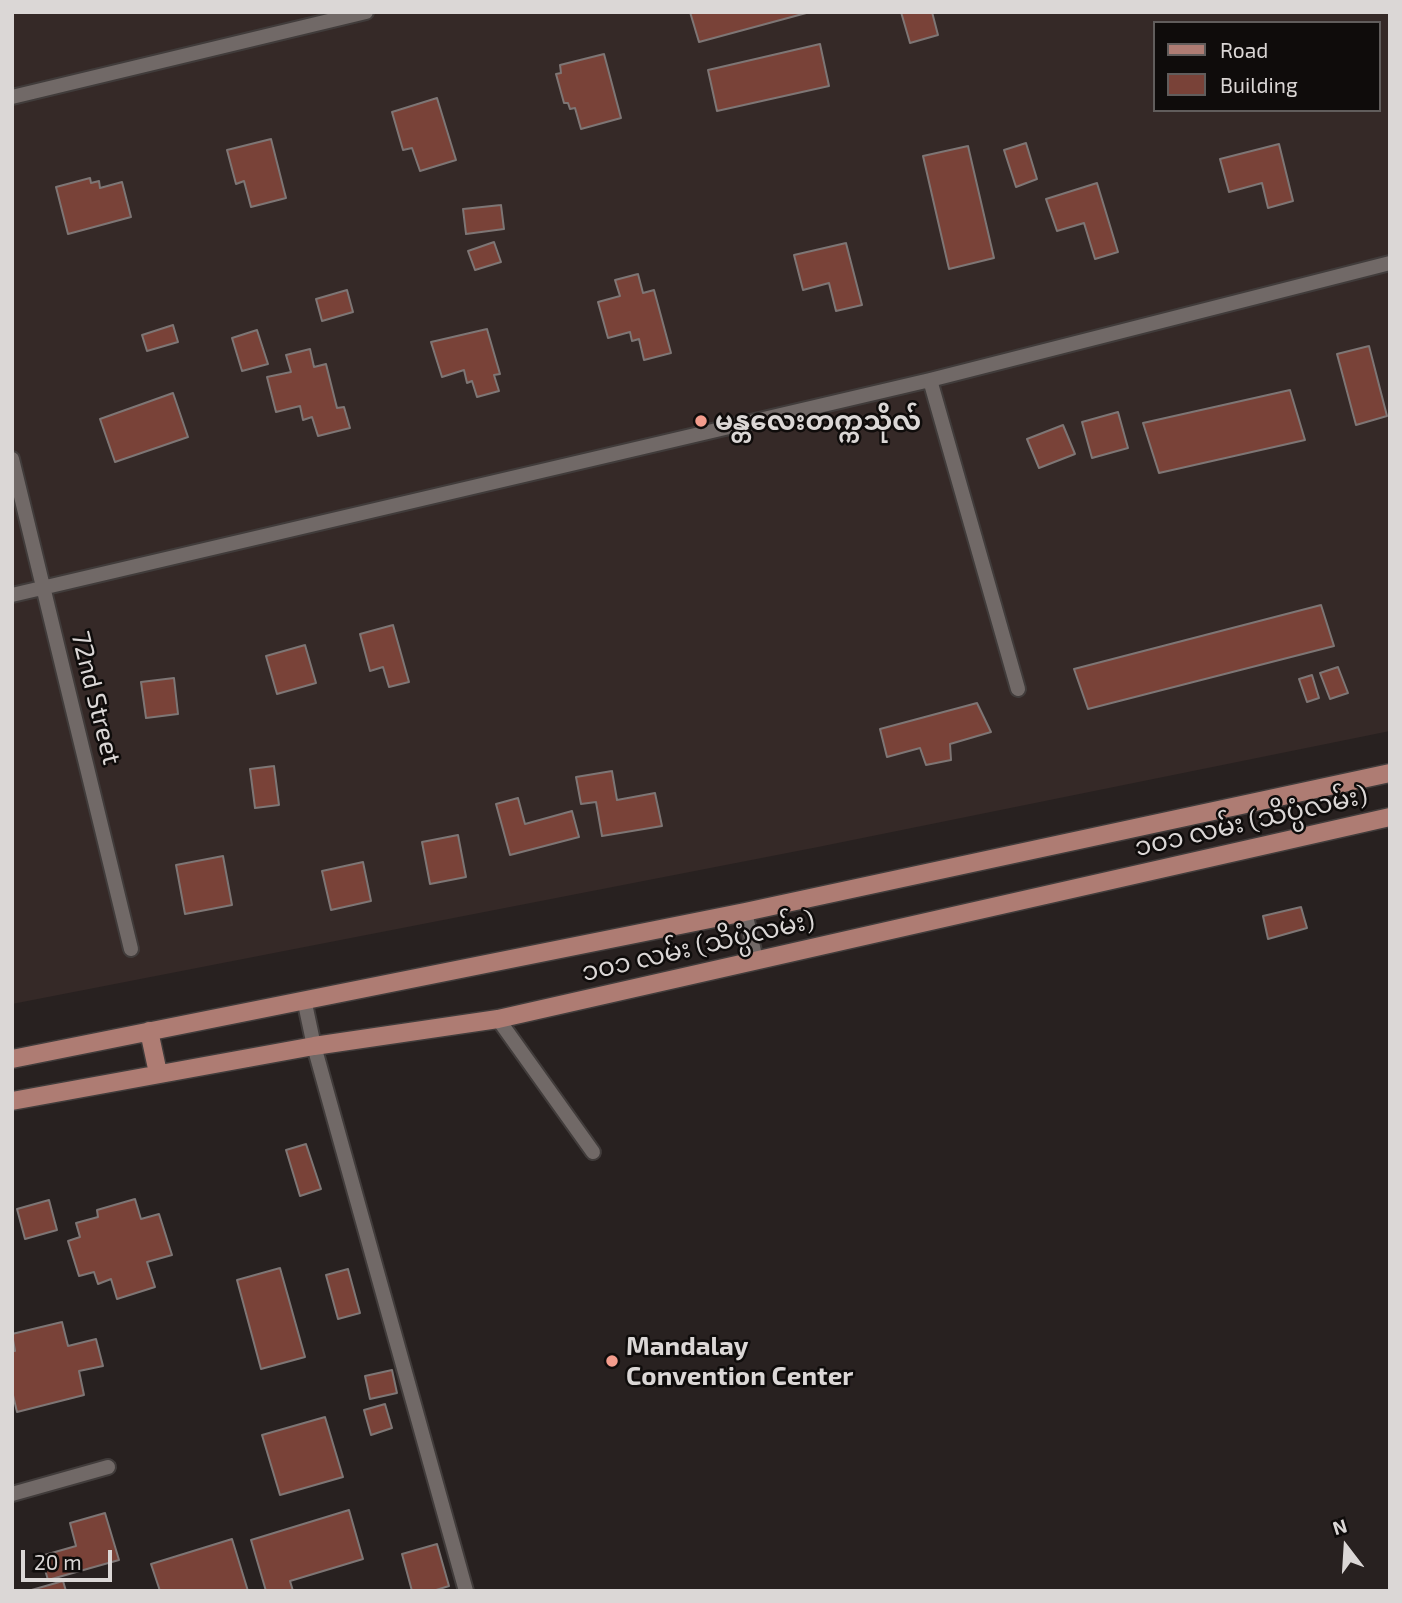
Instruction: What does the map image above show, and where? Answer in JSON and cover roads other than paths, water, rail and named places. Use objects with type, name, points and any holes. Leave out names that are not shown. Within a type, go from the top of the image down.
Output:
[{"type":"main road","name":"၁၀၁ လမ်း (သိပ္ပံလမ်း)","points":[[12,1059],[745,912],[1390,773]]},
{"type":"main road","name":"၁၀၁ လမ်း (သိပ္ပံလမ်း)","points":[[12,1101],[314,1046],[498,1019],[1390,817]]},
{"type":"main road","points":[[149,1031],[158,1073]]},
{"type":"lane","points":[[12,97],[366,12]]},
{"type":"lane","points":[[12,595],[930,380],[1390,263]]},
{"type":"lane","points":[[930,380],[1018,689]]},
{"type":"lane","name":"72nd Street","points":[[12,459],[131,949]]},
{"type":"lane","points":[[745,912],[756,960]]},
{"type":"lane","points":[[304,999],[314,1046],[467,1591]]},
{"type":"lane","points":[[498,1019],[593,1152]]},
{"type":"lane","points":[[12,1494],[108,1467]]},
{"type":"place","name":"မန္တလေးတက္ကသိုလ်","points":[[701,421]]},
{"type":"place","name":"Mandalay Convention Center","points":[[612,1361]]}]
